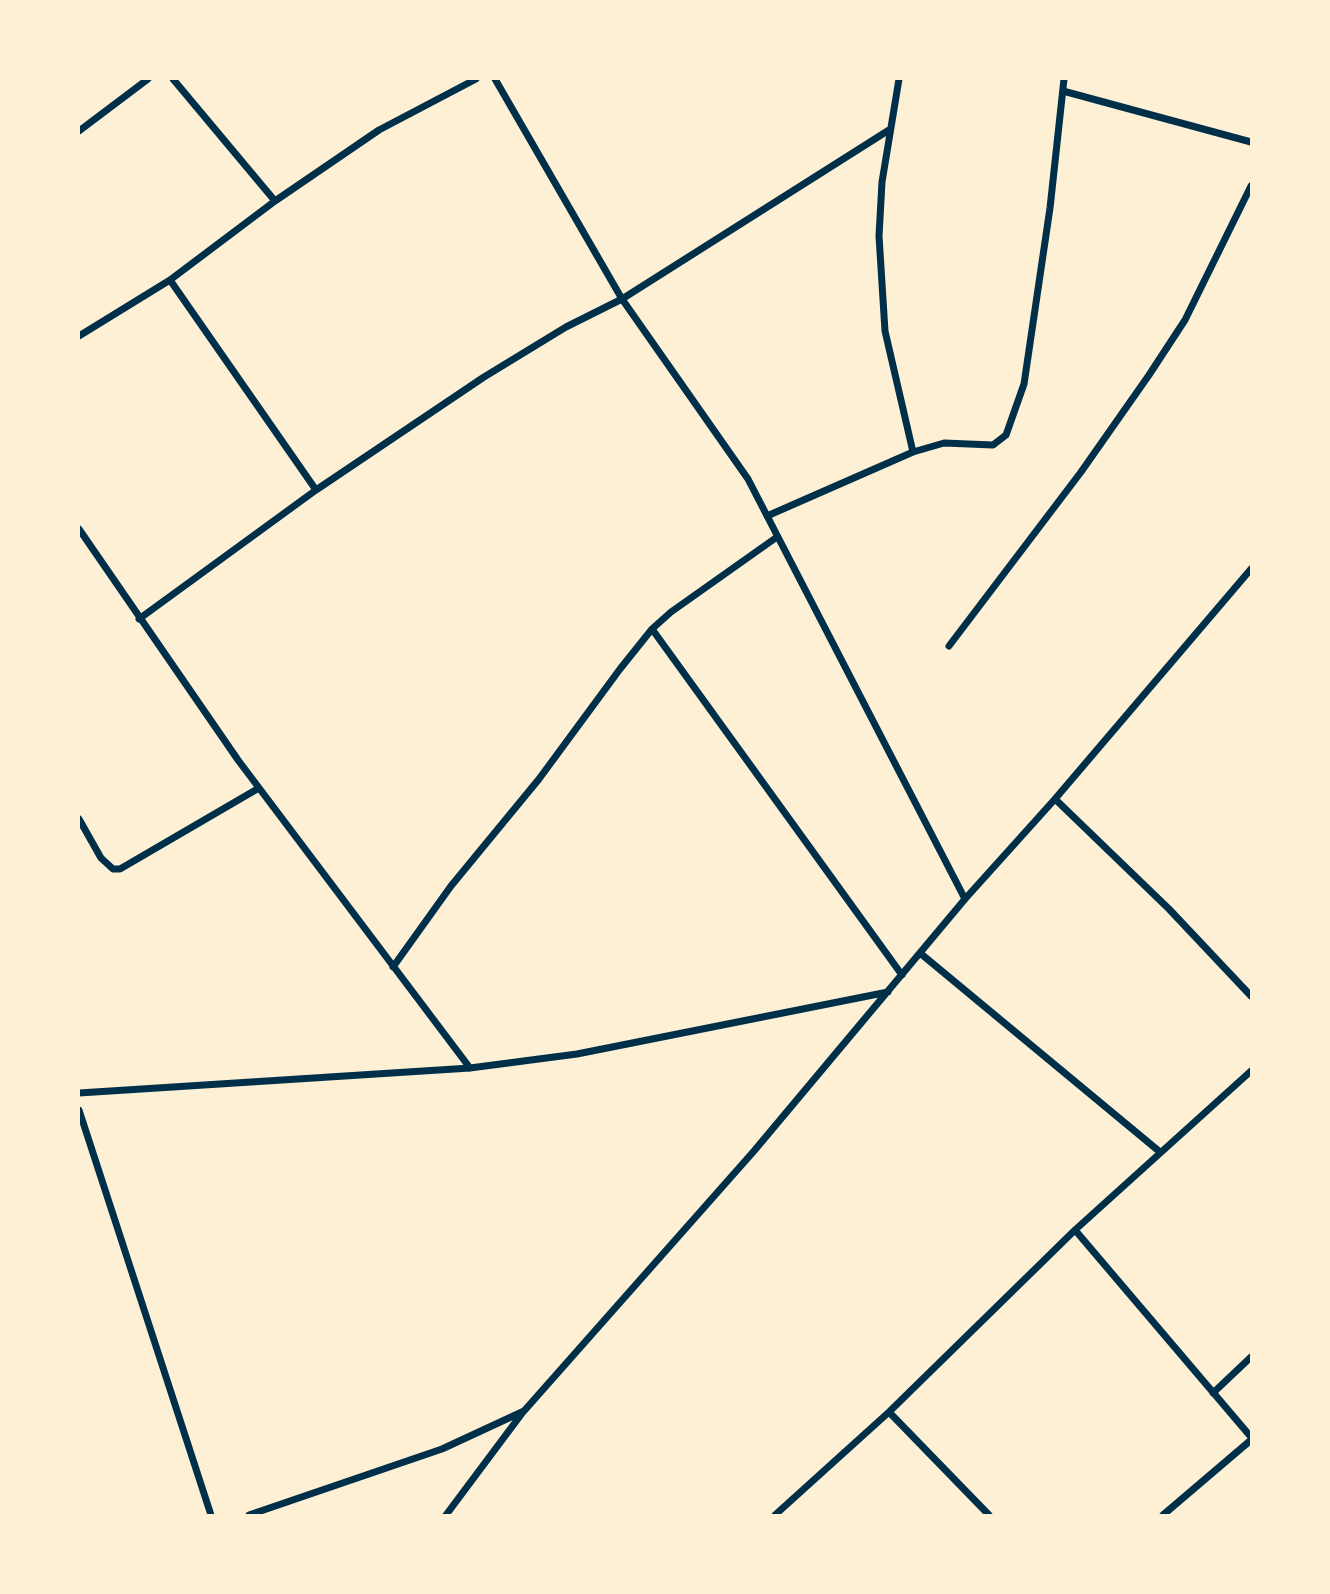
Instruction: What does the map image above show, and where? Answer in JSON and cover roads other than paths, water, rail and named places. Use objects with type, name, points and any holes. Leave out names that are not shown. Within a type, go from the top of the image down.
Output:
[{"type":"street","points":[[79,131],[148,79]]},
{"type":"street","points":[[173,79],[275,201]]},
{"type":"street","points":[[79,336],[170,280],[275,201],[379,130],[476,79]]},
{"type":"street","points":[[495,79],[622,299],[748,479],[965,899]]},
{"type":"street","points":[[899,79],[882,182],[879,236],[885,331],[913,452]]},
{"type":"street","points":[[767,516],[913,452],[944,443],[993,445],[1003,440],[1014,419],[1024,384],[1050,208],[1064,79]]},
{"type":"street","points":[[1063,91],[1251,142]]},
{"type":"street","points":[[139,620],[316,490],[484,377],[566,327],[622,299],[889,130]]},
{"type":"street","points":[[949,646],[1081,472],[1149,375],[1185,320],[1251,186]]},
{"type":"street","points":[[170,280],[316,490]]},
{"type":"street","points":[[79,529],[139,620],[259,788],[470,1068]]},
{"type":"street","points":[[393,967],[451,886],[539,779],[652,629],[671,612],[777,537]]},
{"type":"street","points":[[79,546],[86,540]]},
{"type":"street","points":[[446,1515],[524,1411],[754,1152],[965,899],[1055,799],[1251,569]]},
{"type":"street","points":[[652,629],[902,975]]},
{"type":"street","points":[[79,819],[101,858],[113,869],[120,869],[259,788]]},
{"type":"street","points":[[1055,799],[1177,918],[1251,996]]},
{"type":"street","points":[[920,953],[1160,1152]]},
{"type":"street","points":[[79,1093],[470,1068],[577,1054],[888,992]]},
{"type":"street","points":[[775,1515],[889,1412],[1075,1230],[1251,1070]]},
{"type":"street","points":[[79,1110],[211,1515]]},
{"type":"street","points":[[1075,1230],[1251,1439],[1163,1515]]},
{"type":"street","points":[[1213,1393],[1251,1357]]},
{"type":"street","points":[[249,1515],[442,1449],[524,1411]]},
{"type":"street","points":[[889,1412],[989,1515]]}]
